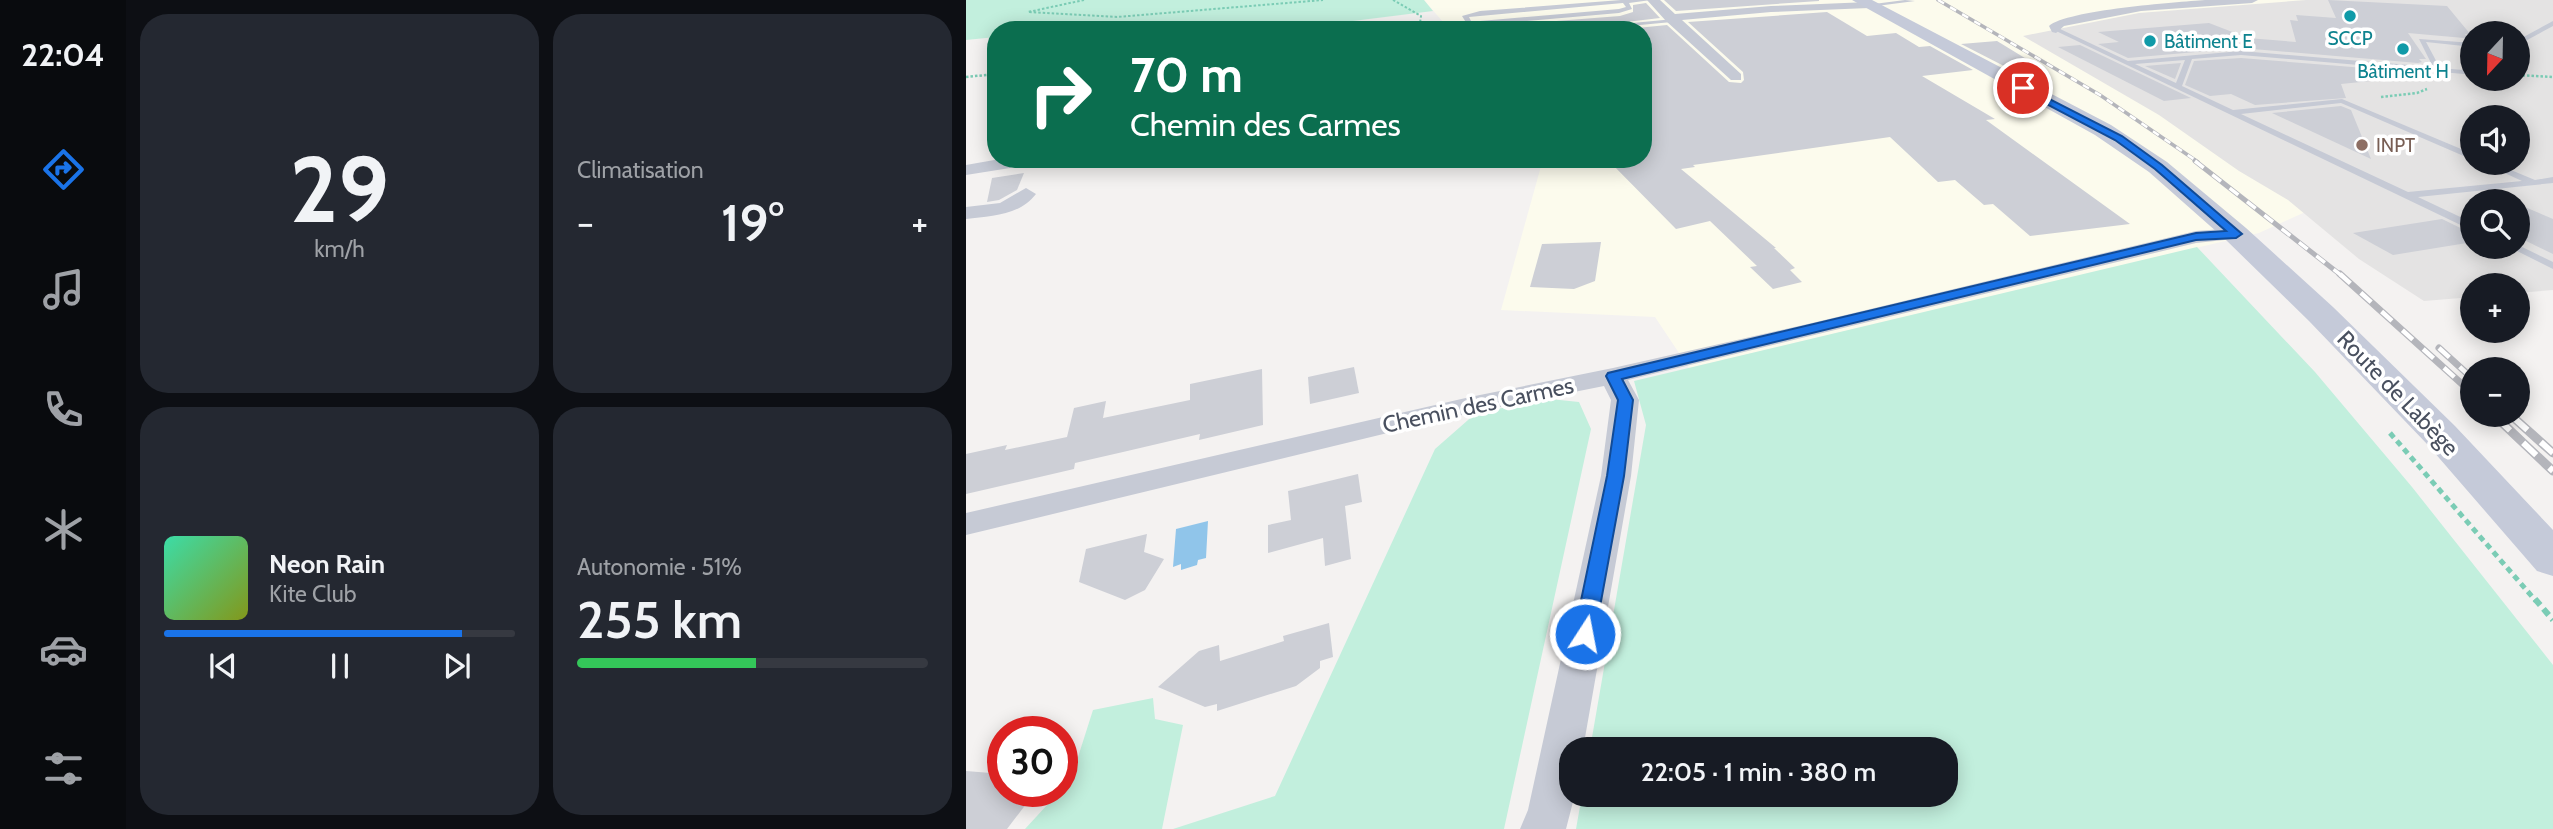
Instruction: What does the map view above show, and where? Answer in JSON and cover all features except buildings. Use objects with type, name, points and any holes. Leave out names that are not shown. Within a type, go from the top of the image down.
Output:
[{"type":"main road","name":"Route de Labège","points":[[1878,2],[2119,138],[2158,167],[2236,234],[2312,305],[2441,435],[2553,559]]},
{"type":"street","points":[[1653,0],[1736,77]]},
{"type":"street","points":[[2056,29],[2055,26],[2062,23],[2127,10],[2252,0]]},
{"type":"street","points":[[1671,19],[1878,2]]},
{"type":"street","points":[[966,170],[987,167]]},
{"type":"street","points":[[966,213],[1009,206],[1021,201],[1026,194]]},
{"type":"street","name":"Chemin des Carmes","points":[[966,524],[1470,405],[1613,376],[2196,237],[2236,234]]},
{"type":"street","points":[[1542,829],[1549,818],[1616,476],[1625,400],[1613,376]]},
{"type":"lane","points":[[1466,21],[1465,16],[1480,13],[1648,0]]},
{"type":"lane","points":[[1878,2],[1912,2],[1910,0]]},
{"type":"lane","points":[[1499,21],[1619,11],[1630,8],[1625,2]]},
{"type":"lane","points":[[1651,21],[1671,19]]},
{"type":"lane","points":[[2530,36],[2553,23]]},
{"type":"lane","points":[[2056,29],[2460,221]]},
{"type":"lane","points":[[2438,70],[2421,40],[2460,44]]},
{"type":"lane","points":[[2130,62],[2241,53],[2460,72]]},
{"type":"lane","points":[[2179,86],[2189,57]]},
{"type":"lane","points":[[2233,112],[2342,101],[2460,151]]},
{"type":"lane","points":[[2515,175],[2534,183],[2553,185]]},
{"type":"lane","points":[[2407,195],[2553,180]]},
{"type":"lane","points":[[2530,255],[2553,266]]},
{"type":"path","points":[[1084,0],[1028,12],[1117,17],[1323,0]]},
{"type":"path","points":[[1393,0],[1421,16],[1420,21]]},
{"type":"path","points":[[2342,101],[2417,93],[2460,74]]},
{"type":"path","points":[[966,77],[987,75]]},
{"type":"path","points":[[2530,76],[2553,77]]},
{"type":"shaded area","points":[[1424,0],[2553,0],[2530,77],[2530,21],[2460,21],[2460,91],[2526,91],[2522,105],[2460,105],[2460,175],[2541,176],[2303,213],[2259,233],[1689,368],[1655,317],[1501,310],[1540,168],[1652,168],[1652,21],[1442,21]]},
{"type":"shaded area","points":[[2306,0],[2553,0],[2553,290],[2530,292],[2530,273],[2460,273],[2460,298],[2424,301],[2359,259],[2288,200],[2239,171],[2159,115],[2023,36],[2139,13]]},
{"type":"green space","points":[[966,0],[1424,0],[1433,11],[1353,21],[987,21],[987,38],[966,40]]},
{"type":"green space","points":[[2197,247],[2315,372],[2412,487],[2553,665],[2553,829],[1576,829],[1580,807],[1958,807],[1958,737],[1592,737],[1646,425],[1634,381]]},
{"type":"green space","points":[[1550,399],[1579,402],[1591,429],[1504,829],[1173,829],[1275,796],[1435,449],[1476,413]]},
{"type":"green space","points":[[1153,698],[1155,719],[1183,725],[1162,829],[1025,829],[1045,807],[1078,807],[1078,757],[1093,710]]},
{"type":"water","points":[[1208,521],[1206,558],[1198,560],[1197,565],[1181,570],[1181,564],[1173,567],[1176,529]]},
{"type":"railway","points":[[1938,0],[2100,95],[2198,162]]},
{"type":"railway","points":[[2195,161],[2342,276]]},
{"type":"railway","points":[[2340,274],[2460,382]]},
{"type":"railway","points":[[2439,348],[2460,367]]},
{"type":"railway","points":[[2507,427],[2553,471]]},
{"type":"railway","points":[[2524,427],[2553,453]]},
{"type":"place","name":"SCCP","points":[[2350,16]]},
{"type":"place","name":"Bâtiment E","points":[[2150,41]]},
{"type":"place","name":"Bâtiment H","points":[[2403,49]]},
{"type":"place","name":"INPT","points":[[2362,145]]},
{"type":"route","points":[[1585,634],[1616,476],[1625,400],[1613,376],[2196,237],[2236,234],[2158,167],[2119,138],[2023,88]]}]
